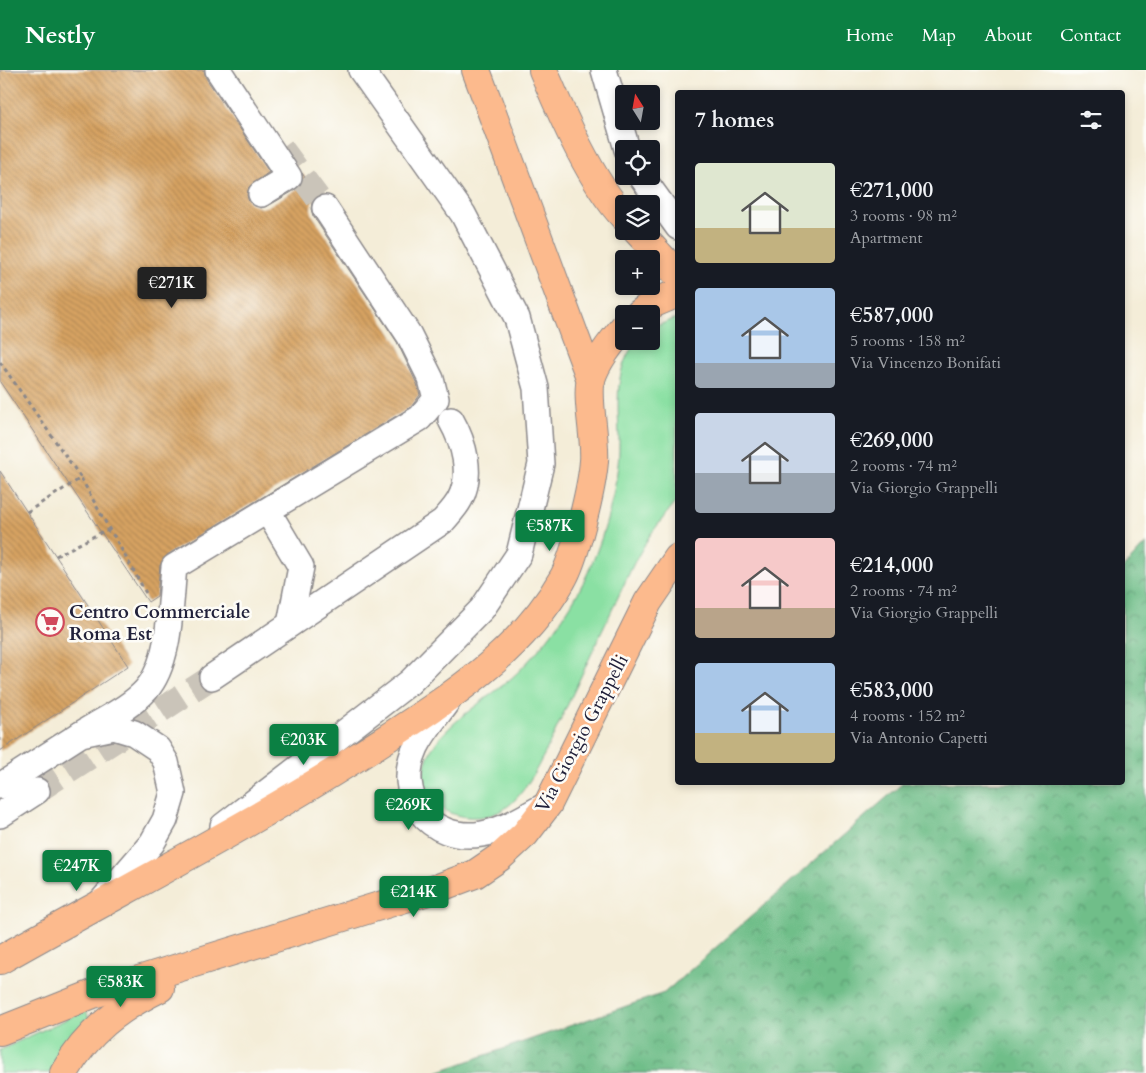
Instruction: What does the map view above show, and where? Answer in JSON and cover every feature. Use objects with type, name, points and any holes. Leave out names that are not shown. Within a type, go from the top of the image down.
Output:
[{"type":"main road","points":[[543,70],[558,106],[609,201],[615,207]]},
{"type":"main road","points":[[0,960],[296,796],[450,698],[510,646],[538,615],[564,579],[582,523],[594,460],[591,380],[476,75]]},
{"type":"main road","points":[[645,240],[675,272]]},
{"type":"main road","points":[[651,305],[675,294]]},
{"type":"main road","points":[[591,380],[608,346],[615,338]]},
{"type":"main road","name":"Via Giorgio Grappelli","points":[[0,1031],[93,994],[438,888],[475,874],[500,857],[525,834],[548,804],[648,602],[675,562]]},
{"type":"main road","points":[[64,1073],[70,1062],[103,1024],[127,1004],[228,953]]},
{"type":"street","points":[[218,70],[288,177],[261,194]]},
{"type":"street","points":[[604,70],[624,140]]},
{"type":"street","points":[[176,863],[410,682],[482,609],[519,554],[541,464],[536,388],[517,318],[463,214],[359,71]]},
{"type":"street","points":[[648,185],[675,223]]},
{"type":"street","points":[[0,786],[145,691],[159,671],[165,643],[174,567],[420,418],[436,400],[431,378],[409,335],[325,208]]},
{"type":"street","points":[[212,676],[443,521],[461,499],[468,465],[458,432],[451,420]]},
{"type":"street","points":[[273,520],[301,567],[290,624]]},
{"type":"street","points":[[450,698],[416,746],[409,767],[410,796],[425,820],[446,831],[463,835],[482,834],[501,828],[548,804]]},
{"type":"street","points":[[82,734],[114,727],[134,733],[158,749],[166,762],[173,793],[165,820],[152,843],[101,903]]},
{"type":"street","points":[[0,815],[37,791]]},
{"type":"path","points":[[0,362],[81,478],[147,596]]},
{"type":"path","points":[[27,512],[81,478]]},
{"type":"path","points":[[56,556],[106,530],[114,536]]},
{"type":"green space","points":[[675,319],[675,503],[650,535],[634,563],[546,751],[523,790],[511,804],[492,815],[464,817],[451,813],[439,807],[430,798],[425,786],[424,771],[428,756],[448,729],[506,683],[528,662],[555,629],[578,593],[596,553],[613,495],[619,449],[619,384],[631,350],[660,350],[660,325]]},
{"type":"green space","points":[[1146,543],[1146,1073],[434,1073],[664,993],[901,785],[1125,785],[1125,566]]},
{"type":"green space","points":[[86,1010],[89,1019],[61,1052],[50,1073],[0,1073],[0,1050]]},
{"type":"building","points":[[0,70],[204,70],[206,78],[269,172],[249,187],[247,195],[249,202],[261,208],[268,206],[297,189],[302,183],[302,173],[318,196],[312,202],[313,216],[397,342],[417,384],[420,395],[411,407],[167,555],[160,565],[157,596],[148,602],[0,382]]},
{"type":"building","name":"Centro Commerciale Roma Est","points":[[0,471],[128,666],[0,751]]},
{"type":"tunnel","points":[[281,148],[325,208]]},
{"type":"tunnel","points":[[37,791],[212,677]]},
{"type":"place","name":"Centro Commerciale Roma Est","points":[[50,622]]}]
